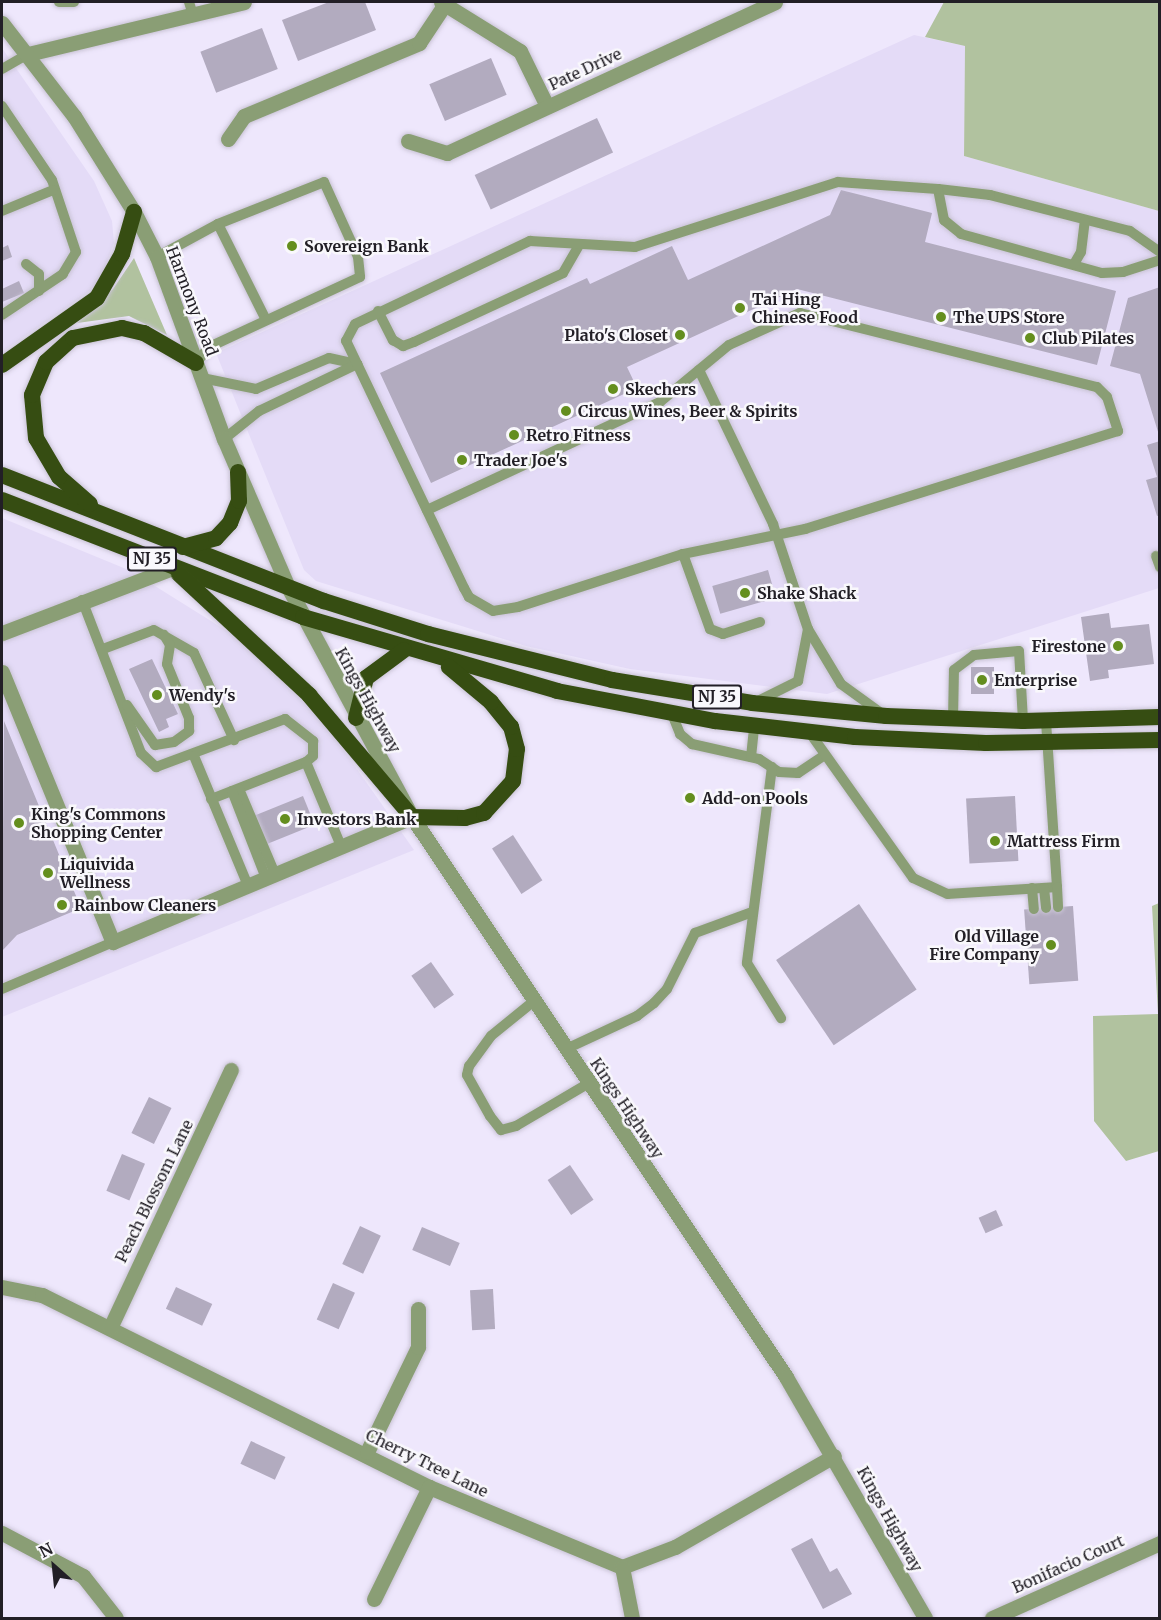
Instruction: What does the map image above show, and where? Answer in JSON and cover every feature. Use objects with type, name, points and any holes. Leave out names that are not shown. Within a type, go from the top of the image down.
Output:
[{"type":"highway","points":[[2,365],[97,298],[122,254],[134,212]]},
{"type":"highway","points":[[105,516],[59,477],[36,438],[32,395],[46,362],[73,338],[122,328],[144,333],[199,371]]},
{"type":"highway","points":[[183,547],[216,538],[231,523],[239,501],[238,472]]},
{"type":"highway","name":"NJ 35","points":[[2,476],[288,587],[428,634],[612,680],[752,703],[886,716],[1023,722],[1160,717]]},
{"type":"highway","name":"NJ 35","points":[[2,500],[303,617],[404,650],[443,662],[672,714],[810,733],[1047,743],[1160,740]]},
{"type":"highway","points":[[172,567],[295,681],[412,817],[465,818],[484,813],[506,794],[517,765],[511,727],[500,711],[443,662]]},
{"type":"highway","points":[[356,718],[366,678],[404,650]]},
{"type":"street","points":[[28,54],[191,8],[244,2]]},
{"type":"street","name":"Pate Drive","points":[[408,141],[447,153],[775,2]]},
{"type":"street","points":[[228,139],[244,116],[419,43],[443,3],[520,51],[547,106]]},
{"type":"street","name":"Harmony Road","points":[[2,23],[28,54],[134,212],[157,257],[224,439],[303,617]]},
{"type":"street","points":[[2,633],[82,600],[172,567]]},
{"type":"street","name":"Kings Highway","points":[[303,617],[412,817],[834,1456],[925,1618]]},
{"type":"street","points":[[2,672],[7,702],[113,942],[412,817]]},
{"type":"street","name":"Peach Blossom Lane","points":[[110,1328],[231,1070]]},
{"type":"street","name":"Cherry Tree Lane","points":[[2,1287],[42,1296],[367,1452],[429,1486],[622,1567]]},
{"type":"street","points":[[367,1452],[418,1347],[418,1309]]},
{"type":"street","points":[[632,1618],[622,1567],[675,1547],[834,1456]]},
{"type":"street","points":[[374,1599],[429,1486]]},
{"type":"street","points":[[2,1533],[83,1576],[116,1618]]},
{"type":"street","name":"Bonifacio Court","points":[[992,1618],[1160,1543]]},
{"type":"lane","points":[[58,2],[74,2]]},
{"type":"lane","points":[[2,69],[28,54]]},
{"type":"lane","points":[[2,106],[53,190],[76,252],[63,274],[2,314]]},
{"type":"lane","points":[[157,257],[218,224],[324,182],[358,257],[360,277],[209,347],[199,371],[256,388],[329,358],[357,364]]},
{"type":"lane","points":[[427,510],[660,402],[729,345],[800,313],[1097,387],[1107,397],[1118,430],[778,537],[683,554],[493,611],[469,597],[427,510],[357,364],[346,334],[378,311],[530,241],[635,248],[838,182],[990,195],[1130,231],[1160,252]]},
{"type":"lane","points":[[938,189],[944,220],[961,234],[1074,264],[1123,272],[1160,260]]},
{"type":"lane","points":[[2,211],[53,190]]},
{"type":"lane","points":[[1074,264],[1082,252],[1085,221]]},
{"type":"lane","points":[[218,224],[266,320]]},
{"type":"lane","points":[[378,311],[393,340],[403,346],[563,273],[579,245]]},
{"type":"lane","points":[[26,264],[39,274],[39,291]]},
{"type":"lane","points":[[224,439],[259,411],[357,364]]},
{"type":"lane","points":[[699,369],[778,537],[808,628],[841,684],[886,716]]},
{"type":"lane","points":[[683,554],[710,629],[723,634],[760,622]]},
{"type":"lane","points":[[82,600],[126,704],[130,726],[147,762],[165,767],[289,719],[313,741],[312,756],[306,762],[211,799]]},
{"type":"lane","points":[[752,703],[798,681],[808,628]]},
{"type":"lane","points":[[103,649],[148,630],[160,630],[197,656],[234,740]]},
{"type":"lane","points":[[126,704],[155,745],[174,742],[189,731],[189,718],[167,664],[170,645],[160,630]]},
{"type":"lane","points":[[953,720],[954,670],[974,655],[1019,651],[1023,722]]},
{"type":"lane","points":[[672,714],[680,734],[692,744],[751,758],[798,774],[825,755]]},
{"type":"lane","points":[[1046,721],[1058,907]]},
{"type":"lane","points":[[751,758],[754,726]]},
{"type":"lane","points":[[810,733],[912,878],[948,894],[1057,887]]},
{"type":"lane","points":[[194,756],[248,886]]},
{"type":"lane","points":[[306,762],[342,846]]},
{"type":"lane","points":[[772,767],[747,963],[781,1018]]},
{"type":"lane","points":[[236,790],[271,876]]},
{"type":"lane","points":[[1032,888],[1034,909]]},
{"type":"lane","points":[[1044,888],[1046,908]]},
{"type":"lane","points":[[566,1049],[638,1016],[654,1002],[667,989],[695,933],[752,912]]},
{"type":"lane","points":[[2,988],[113,942]]},
{"type":"lane","points":[[534,1001],[491,1036],[469,1066],[467,1075],[490,1116],[501,1130],[516,1126],[589,1083]]},
{"type":"shaded area","points":[[914,35],[965,46],[964,156],[1159,211],[1159,588],[827,694],[630,669],[526,646],[316,581],[304,570],[216,353]]},
{"type":"shaded area","points":[[2,48],[94,181],[112,221],[114,243],[100,280],[87,293],[2,352]]},
{"type":"shaded area","name":"King's Commons Shopping Center","points":[[2,518],[131,571],[235,636],[323,721],[414,850],[2,1017]]},
{"type":"green space","points":[[944,2],[1159,2],[1159,211],[964,156],[965,46],[925,37]]},
{"type":"green space","points":[[134,258],[167,335],[129,316],[77,323],[113,289]]},
{"type":"green space","points":[[1159,903],[1159,1151],[1126,1161],[1094,1121],[1093,1016],[1158,1014],[1152,906]]},
{"type":"building","points":[[329,2],[365,2],[376,30],[298,61],[282,20]]},
{"type":"building","points":[[262,28],[278,69],[216,93],[200,52]]},
{"type":"building","points":[[491,58],[507,95],[445,121],[429,84]]},
{"type":"building","points":[[597,118],[613,152],[491,209],[475,175]]},
{"type":"building","points":[[841,190],[932,213],[925,242],[1116,291],[1097,365],[797,289],[627,367],[637,388],[431,483],[380,373],[587,278],[590,284],[672,246],[688,280],[830,215]]},
{"type":"building","points":[[8,245],[12,257],[2,261],[2,248]]},
{"type":"building","points":[[19,281],[24,293],[2,302],[2,289]]},
{"type":"building","points":[[1160,287],[1159,435],[1140,374],[1110,366],[1128,298]]},
{"type":"building","points":[[1160,441],[1160,515],[1157,516],[1146,480],[1157,477],[1147,445]]},
{"type":"building","name":"Shake Shack","points":[[768,570],[776,598],[720,614],[712,586]]},
{"type":"building","name":"Firestone","points":[[1109,613],[1111,628],[1149,624],[1154,664],[1108,670],[1109,678],[1090,681],[1081,617]]},
{"type":"building","points":[[152,659],[178,714],[166,719],[169,727],[159,732],[129,669]]},
{"type":"building","name":"Enterprise","points":[[971,667],[994,667],[994,694],[971,694]]},
{"type":"building","name":"King's Commons Shopping Center","points":[[4,721],[81,908],[17,935],[2,951]]},
{"type":"building","name":"Investors Bank","points":[[303,796],[315,825],[266,844],[255,815]]},
{"type":"building","name":"Mattress Firm","points":[[1015,796],[1018,861],[969,863],[966,799]]},
{"type":"building","points":[[513,835],[542,880],[521,894],[492,849]]},
{"type":"building","points":[[859,904],[917,989],[834,1045],[776,960]]},
{"type":"building","name":"Old Village Fire Company","points":[[1073,906],[1078,981],[1029,984],[1024,909]]},
{"type":"building","points":[[431,962],[454,995],[434,1009],[411,976]]},
{"type":"building","points":[[149,1097],[171,1108],[154,1144],[131,1133]]},
{"type":"building","points":[[122,1154],[145,1164],[129,1201],[106,1191]]},
{"type":"building","points":[[570,1165],[593,1200],[571,1215],[548,1180]]},
{"type":"building","points":[[996,1210],[1003,1226],[986,1233],[979,1218]]},
{"type":"building","points":[[360,1226],[381,1236],[363,1274],[342,1264]]},
{"type":"building","points":[[422,1227],[460,1243],[450,1266],[412,1250]]},
{"type":"building","points":[[333,1283],[355,1293],[339,1329],[317,1320]]},
{"type":"building","points":[[176,1287],[212,1304],[202,1326],[166,1309]]},
{"type":"building","points":[[493,1289],[495,1329],[472,1330],[470,1290]]},
{"type":"building","points":[[251,1441],[285,1457],[275,1480],[240,1464]]},
{"type":"building","points":[[812,1538],[830,1572],[837,1568],[852,1594],[823,1609],[791,1549]]},
{"type":"place","name":"Sovereign Bank","points":[[292,246]]},
{"type":"place","name":"Tai Hing Chinese Food","points":[[740,308]]},
{"type":"place","name":"The UPS Store","points":[[941,317]]},
{"type":"place","name":"Plato's Closet","points":[[680,335]]},
{"type":"place","name":"Club Pilates","points":[[1030,338]]},
{"type":"place","name":"Skechers","points":[[613,389]]},
{"type":"place","name":"Circus Wines, Beer & Spirits","points":[[566,411]]},
{"type":"place","name":"Retro Fitness","points":[[514,435]]},
{"type":"place","name":"Trader Joe's","points":[[462,460]]},
{"type":"place","name":"Shake Shack","points":[[745,593]]},
{"type":"place","name":"Firestone","points":[[1118,646]]},
{"type":"place","name":"Enterprise","points":[[982,680]]},
{"type":"place","name":"Wendy's","points":[[157,695]]},
{"type":"place","name":"Add-on Pools","points":[[690,798]]},
{"type":"place","name":"Investors Bank","points":[[285,819]]},
{"type":"place","name":"King's Commons Shopping Center","points":[[19,823]]},
{"type":"place","name":"Mattress Firm","points":[[995,841]]},
{"type":"place","name":"Liquivida Wellness","points":[[48,873]]},
{"type":"place","name":"Rainbow Cleaners","points":[[62,905]]},
{"type":"place","name":"Old Village Fire Company","points":[[1051,945]]}]
